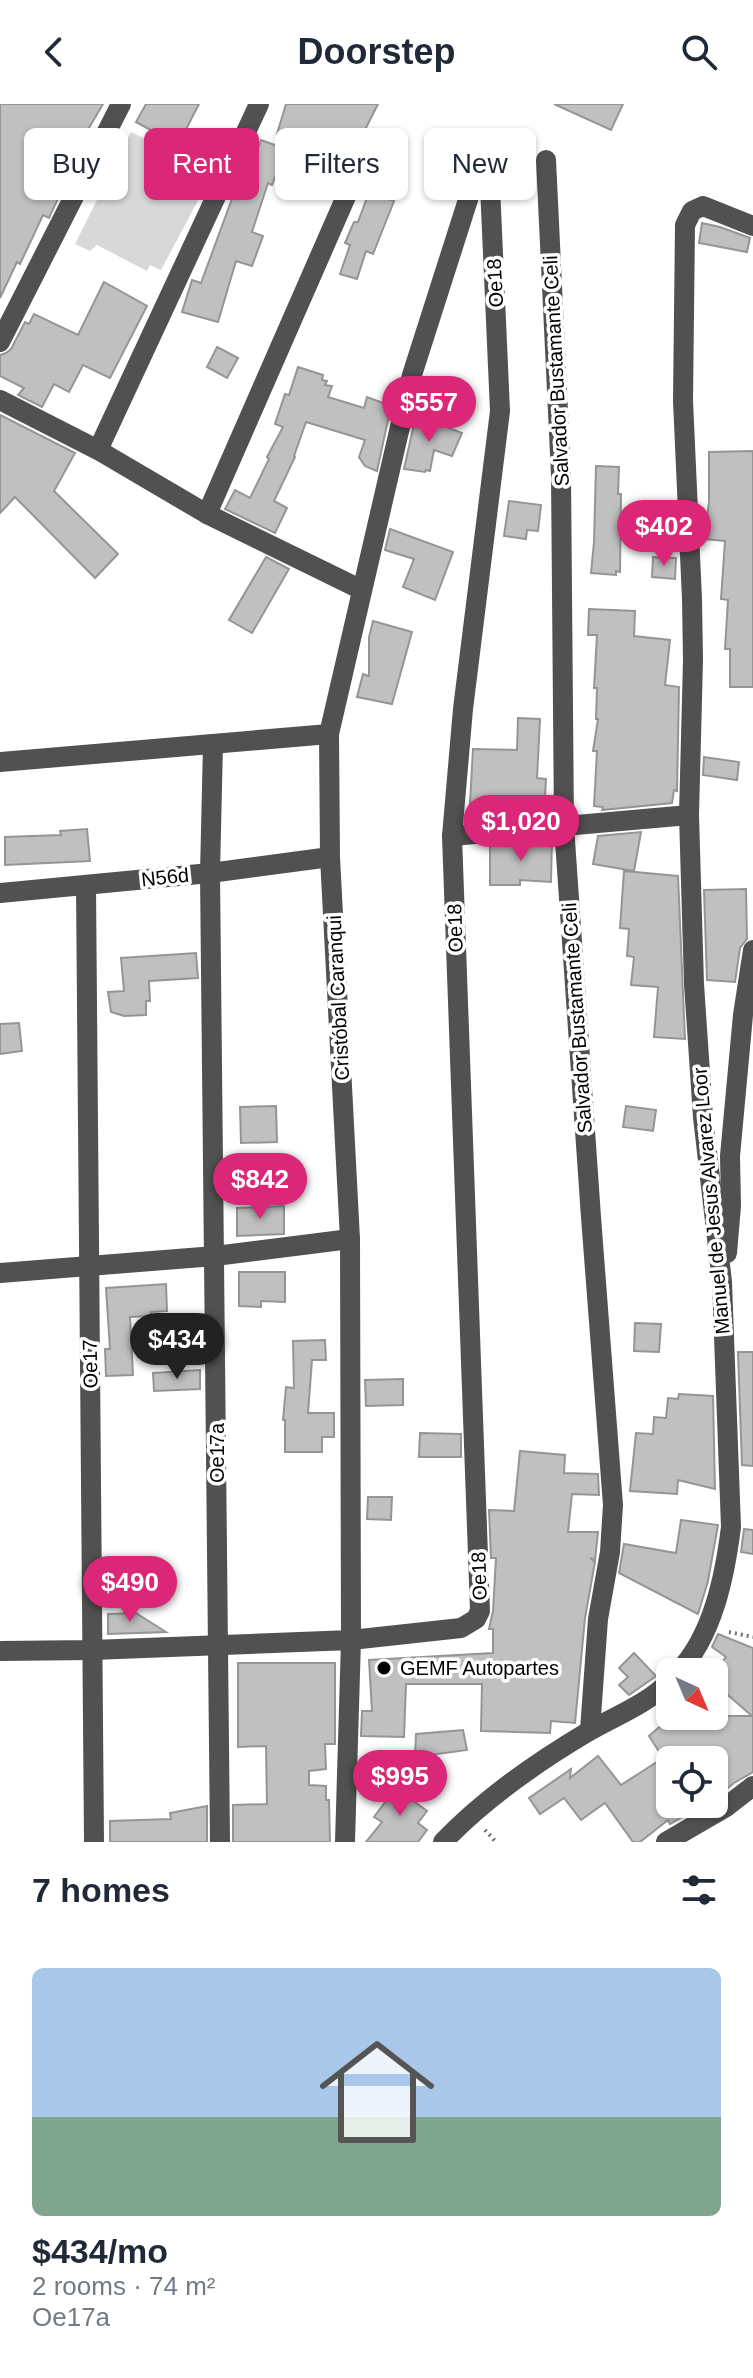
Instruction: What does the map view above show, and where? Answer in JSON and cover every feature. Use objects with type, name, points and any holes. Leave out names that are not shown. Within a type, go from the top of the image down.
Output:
[{"type":"street","points":[[0,342],[121,104]]},
{"type":"street","points":[[98,450],[259,104]]},
{"type":"street","name":"Salvador Bustamante Celi","points":[[546,160],[561,475],[564,826],[613,1505],[610,1552],[598,1619],[590,1730]]},
{"type":"street","points":[[207,514],[344,200]]},
{"type":"street","name":"Cristóbal Caranqui","points":[[345,1842],[351,1640],[350,1239],[330,857],[329,734],[412,375],[468,200]]},
{"type":"street","name":"Oe18","points":[[351,1640],[461,1628],[476,1619],[480,1611],[452,836],[463,709],[500,411],[491,200]]},
{"type":"street","name":"Manuel de Jesus Alvarez Loor","points":[[687,1658],[707,1628],[727,1556],[731,1527],[722,1282],[703,1117],[694,984],[689,815],[693,660],[683,401],[685,225],[692,211],[703,206],[753,226]]},
{"type":"street","points":[[0,400],[98,450],[207,514],[362,590]]},
{"type":"street","points":[[0,762],[329,734]]},
{"type":"street","name":"Oe17a","points":[[213,744],[210,873],[220,1842]]},
{"type":"street","points":[[452,836],[689,815]]},
{"type":"street","name":"N56d","points":[[0,893],[210,873],[330,857]]},
{"type":"street","name":"Oe17","points":[[86,885],[94,1842]]},
{"type":"street","points":[[722,1282],[731,1206],[730,1156],[743,1015],[753,950]]},
{"type":"street","points":[[0,1273],[215,1256],[350,1239]]},
{"type":"street","points":[[0,1651],[351,1640]]},
{"type":"street","points":[[443,1842],[500,1789],[543,1759],[656,1694]]},
{"type":"street","points":[[666,1842],[726,1807],[753,1786]]},
{"type":"shaded area","points":[[131,132],[144,138],[144,200],[198,200],[161,270],[150,265],[147,271],[97,245],[90,251],[75,244],[97,200],[128,200],[128,138]]},
{"type":"building","points":[[0,104],[103,104],[89,128],[24,128],[24,200],[57,200],[49,218],[43,215],[0,298]]},
{"type":"building","points":[[146,104],[199,104],[187,128],[147,128],[136,122]]},
{"type":"building","points":[[286,104],[378,104],[366,128],[279,128]]},
{"type":"building","points":[[554,104],[623,104],[611,130]]},
{"type":"building","points":[[261,140],[275,145],[275,177],[272,185],[268,183],[252,232],[263,236],[252,266],[236,261],[218,322],[182,312],[192,280],[201,283],[232,200],[259,200]]},
{"type":"building","points":[[366,200],[394,201],[373,254],[366,251],[357,279],[340,274],[350,245],[345,243],[354,222],[358,222]]},
{"type":"building","points":[[702,223],[750,238],[747,252],[699,243]]},
{"type":"building","points":[[104,282],[147,306],[110,378],[83,365],[69,392],[54,384],[42,407],[18,395],[24,388],[0,376],[0,355],[11,349],[25,322],[29,324],[34,314],[78,335]]},
{"type":"building","points":[[217,347],[238,358],[227,378],[207,367]]},
{"type":"building","points":[[298,367],[323,375],[322,380],[327,381],[325,385],[332,386],[328,397],[364,408],[367,397],[391,406],[377,471],[365,466],[359,457],[365,440],[306,422],[295,457],[274,501],[287,508],[275,533],[225,509],[235,490],[250,498],[283,427],[275,424]]},
{"type":"building","points":[[0,415],[75,453],[54,491],[118,554],[95,578],[15,497],[0,513]]},
{"type":"building","points":[[416,415],[462,433],[452,456],[434,450],[430,471],[404,469]]},
{"type":"building","points":[[753,451],[753,687],[730,687],[730,649],[725,649],[728,600],[721,599],[725,541],[705,539],[709,452]]},
{"type":"building","points":[[596,466],[619,467],[620,572],[616,571],[616,575],[591,573]]},
{"type":"building","points":[[509,501],[541,505],[538,531],[527,530],[526,539],[504,536]]},
{"type":"building","points":[[390,529],[453,552],[435,600],[403,587],[414,559],[385,550]]},
{"type":"building","points":[[266,557],[289,569],[252,633],[229,620]]},
{"type":"building","points":[[653,557],[676,558],[675,579],[652,577]]},
{"type":"building","points":[[589,609],[635,611],[634,636],[670,640],[665,685],[679,687],[677,791],[674,790],[672,803],[602,810],[603,807],[594,806],[597,751],[593,751],[598,719],[597,688],[594,688],[597,635],[588,635]]},
{"type":"building","points":[[373,621],[412,632],[392,704],[357,697],[363,674],[369,676],[369,637]]},
{"type":"building","points":[[518,718],[540,719],[537,778],[546,779],[544,815],[469,821],[473,749],[517,750]]},
{"type":"building","points":[[704,757],[739,762],[737,780],[703,775]]},
{"type":"building","points":[[87,829],[90,861],[5,865],[5,837],[61,835],[60,831]]},
{"type":"building","points":[[641,832],[634,871],[593,864],[598,836]]},
{"type":"building","points":[[552,840],[551,882],[520,880],[520,885],[490,885],[490,846]]},
{"type":"building","points":[[624,871],[678,876],[685,1039],[654,1037],[658,987],[631,985],[634,957],[627,956],[629,929],[620,928]]},
{"type":"building","points":[[746,889],[747,939],[740,948],[735,982],[707,980],[704,890]]},
{"type":"building","points":[[196,953],[198,978],[149,981],[150,1001],[146,1001],[146,1015],[124,1016],[111,1012],[108,992],[124,991],[121,958]]},
{"type":"building","points":[[19,1023],[22,1051],[0,1054],[0,1024]]},
{"type":"building","points":[[276,1106],[277,1142],[241,1143],[240,1107]]},
{"type":"building","points":[[626,1106],[656,1110],[653,1131],[623,1127]]},
{"type":"building","points":[[284,1206],[284,1234],[237,1236],[237,1208]]},
{"type":"building","points":[[239,1272],[285,1272],[285,1302],[261,1301],[261,1307],[239,1306]]},
{"type":"building","points":[[166,1284],[167,1311],[130,1317],[133,1375],[106,1376],[105,1349],[110,1349],[106,1288]]},
{"type":"building","points":[[635,1323],[661,1324],[659,1352],[634,1351]]},
{"type":"building","points":[[325,1340],[326,1360],[312,1360],[308,1413],[334,1413],[334,1437],[322,1437],[322,1452],[285,1452],[283,1420],[286,1387],[294,1388],[293,1341]]},
{"type":"building","points":[[738,1352],[753,1352],[753,1466],[742,1465]]},
{"type":"building","points":[[200,1370],[200,1389],[154,1391],[153,1373]]},
{"type":"building","points":[[403,1379],[403,1405],[366,1406],[365,1380]]},
{"type":"building","points":[[679,1394],[713,1396],[715,1489],[678,1480],[677,1494],[630,1491],[636,1433],[653,1434],[654,1417],[666,1418],[668,1398],[678,1399]]},
{"type":"building","points":[[420,1433],[461,1434],[461,1457],[419,1457]]},
{"type":"building","points":[[520,1451],[565,1455],[564,1473],[598,1474],[599,1495],[572,1494],[568,1532],[598,1532],[595,1560],[590,1558],[595,1562],[585,1618],[575,1723],[551,1721],[550,1733],[481,1731],[482,1684],[406,1684],[404,1737],[361,1736],[362,1711],[372,1711],[369,1660],[493,1653],[493,1629],[489,1629],[496,1558],[491,1558],[489,1510],[514,1511]]},
{"type":"building","points":[[368,1497],[392,1497],[391,1520],[367,1519]]},
{"type":"building","points":[[681,1520],[718,1525],[708,1581],[698,1614],[619,1573],[624,1544],[676,1553]]},
{"type":"building","points":[[744,1529],[753,1530],[753,1554],[741,1552]]},
{"type":"building","points":[[136,1613],[166,1632],[108,1634],[108,1614]]},
{"type":"building","points":[[718,1634],[753,1648],[753,1772],[728,1788],[728,1746],[656,1747],[649,1736],[656,1730],[728,1730],[728,1716],[752,1716],[728,1695],[728,1658],[712,1647]]},
{"type":"building","points":[[634,1653],[656,1676],[629,1695],[619,1685],[628,1677],[619,1668]]},
{"type":"building","points":[[238,1663],[335,1663],[335,1744],[325,1744],[326,1769],[309,1771],[309,1785],[326,1786],[330,1842],[233,1842],[233,1805],[267,1804],[266,1746],[238,1747]]},
{"type":"building","points":[[463,1730],[467,1750],[415,1757],[416,1734]]},
{"type":"building","points":[[598,1756],[621,1785],[656,1762],[656,1818],[680,1818],[670,1824],[668,1820],[640,1842],[633,1842],[605,1803],[581,1820],[564,1798],[540,1814],[529,1798],[571,1769],[570,1778]]},
{"type":"building","points":[[395,1789],[424,1790],[415,1802],[427,1811],[418,1823],[427,1830],[418,1842],[366,1842],[382,1822],[374,1817]]},
{"type":"building","points":[[207,1806],[207,1842],[110,1842],[110,1821],[171,1819],[170,1813]]},
{"type":"place","name":"GEMF Autopartes","points":[[384,1668]]}]
